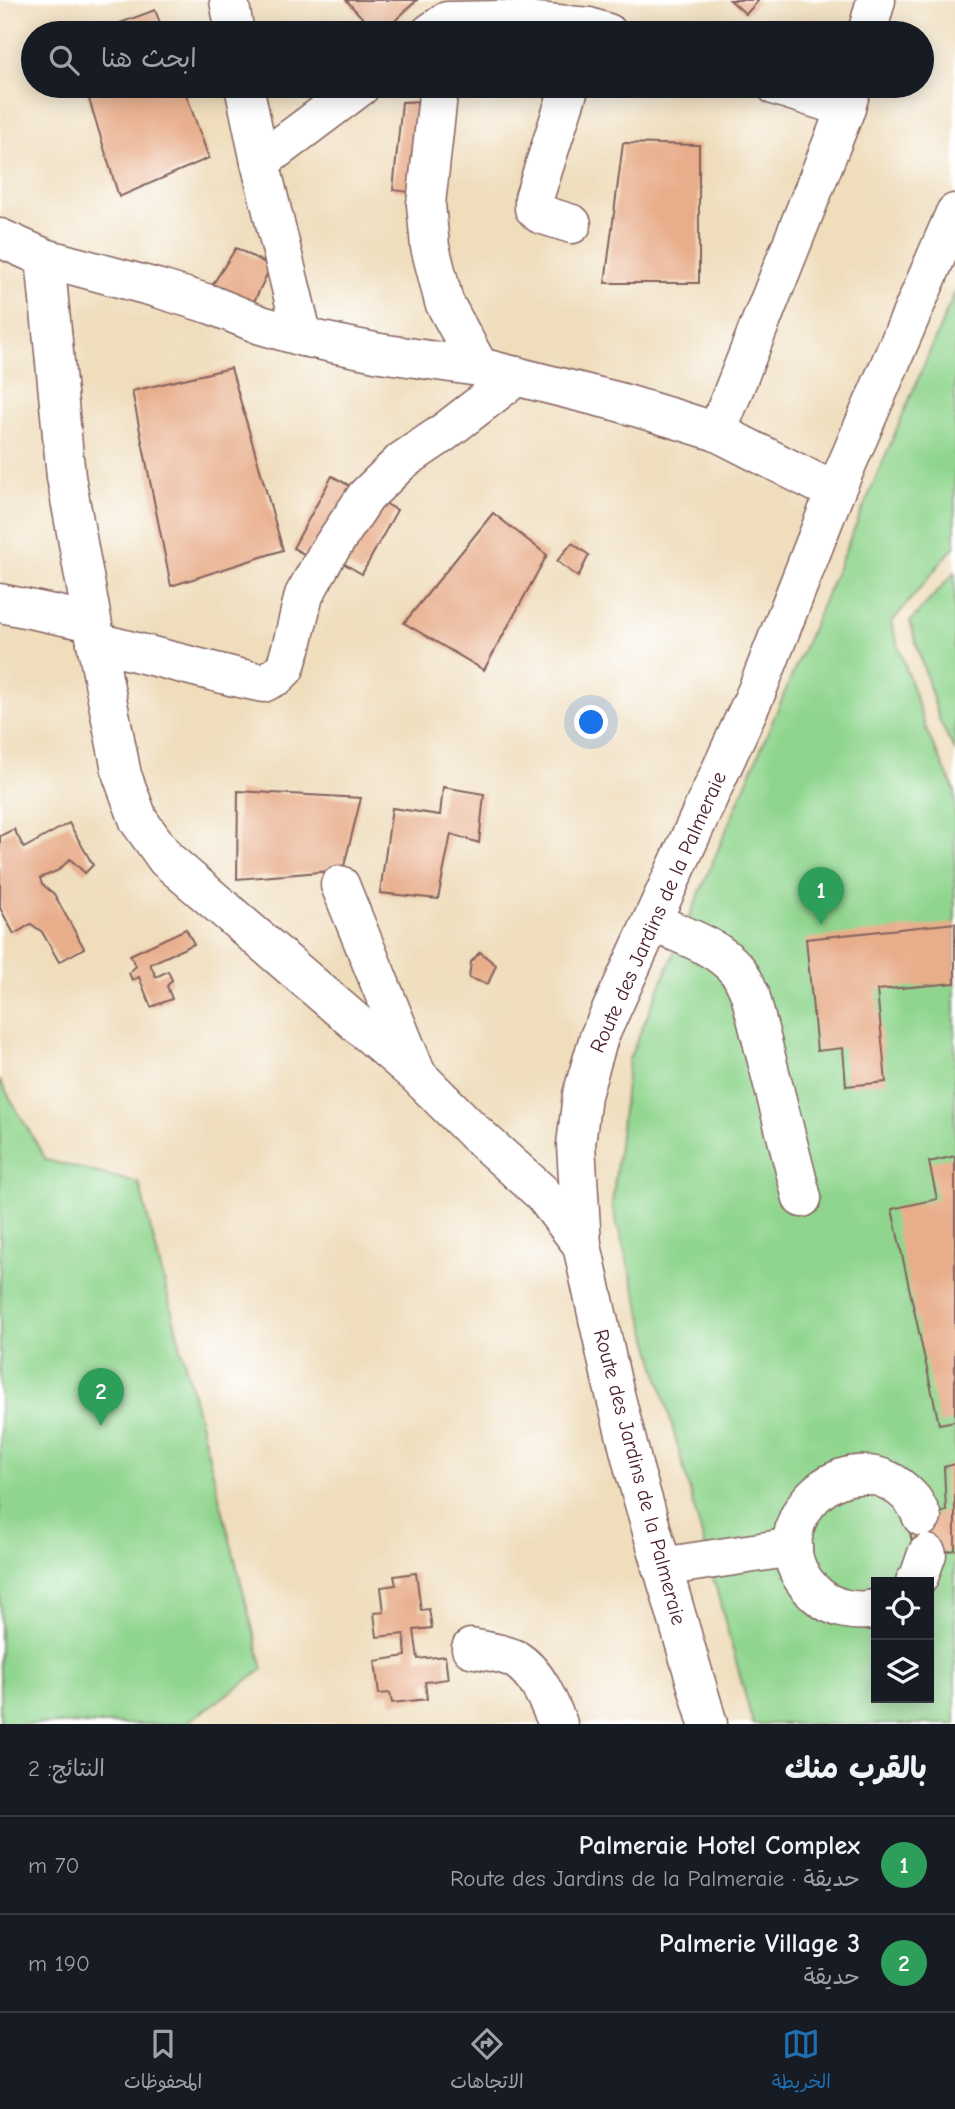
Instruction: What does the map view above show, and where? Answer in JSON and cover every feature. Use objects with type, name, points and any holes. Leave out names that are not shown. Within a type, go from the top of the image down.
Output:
[{"type":"street","points":[[229,0],[233,21]]},
{"type":"street","points":[[870,21],[876,0]]},
{"type":"street","points":[[247,98],[303,337]]},
{"type":"street","points":[[260,162],[344,98]]},
{"type":"street","points":[[438,98],[426,204],[430,247],[444,302],[479,368]]},
{"type":"street","points":[[566,98],[534,198],[534,208],[540,214],[572,224]]},
{"type":"street","points":[[717,432],[849,98]]},
{"type":"street","name":"Route des Jardins de la Palmeraie","points":[[708,1724],[661,1567],[612,1382],[582,1245],[576,1146],[582,1095],[599,1037],[756,692],[835,492],[955,213]]},
{"type":"street","points":[[0,238],[45,258],[160,289],[303,337],[380,353],[479,368],[619,402],[717,432],[835,492]]},
{"type":"street","points":[[45,258],[66,477],[122,775],[139,821],[166,859],[417,1076],[542,1193],[582,1245]]},
{"type":"street","points":[[0,603],[235,677],[263,683],[277,676],[285,668],[304,595],[327,554],[366,496],[402,461],[517,376]]},
{"type":"street","points":[[340,885],[417,1076]]},
{"type":"street","points":[[652,922],[711,948],[737,970],[744,981],[750,994],[802,1198]]},
{"type":"street","points":[[871,1610],[842,1609],[822,1600],[807,1586],[797,1568],[793,1548],[794,1529],[800,1511],[812,1495],[828,1483],[847,1476],[871,1476],[894,1483],[912,1499],[922,1517]]},
{"type":"street","points":[[661,1567],[793,1548]]},
{"type":"street","points":[[471,1648],[514,1658],[527,1670],[547,1699],[558,1724]]},
{"type":"green space","points":[[955,292],[955,546],[891,623],[927,732],[955,791],[955,1724],[753,1724],[612,1205],[629,1059]]},
{"type":"green space","points":[[955,572],[955,751],[940,722],[910,622]]},
{"type":"green space","points":[[0,1081],[46,1160],[139,1183],[263,1669],[185,1724],[0,1724]]},
{"type":"building","points":[[346,0],[417,0],[395,21],[365,21]]},
{"type":"building","points":[[730,0],[759,0],[746,14]]},
{"type":"building","points":[[155,10],[159,21],[125,21]]},
{"type":"building","points":[[89,98],[187,98],[209,158],[119,197]]},
{"type":"building","points":[[429,101],[417,193],[393,190],[402,102]]},
{"type":"building","points":[[623,143],[699,145],[699,283],[605,283]]},
{"type":"building","points":[[236,248],[271,266],[252,306],[213,284]]},
{"type":"building","points":[[231,368],[283,550],[171,586],[132,391]]},
{"type":"building","points":[[332,476],[352,487],[313,559],[293,548]]},
{"type":"building","points":[[379,500],[397,510],[362,574],[343,563]]},
{"type":"building","points":[[493,513],[547,555],[484,670],[404,623]]},
{"type":"building","points":[[572,543],[589,555],[578,577],[557,561]]},
{"type":"building","points":[[443,787],[484,794],[479,843],[451,834],[438,899],[380,893],[392,808],[440,815]]},
{"type":"building","points":[[238,791],[361,798],[343,870],[237,879]]},
{"type":"building","points":[[69,823],[93,865],[85,873],[70,859],[59,870],[40,878],[42,884],[54,894],[84,948],[59,962],[42,932],[31,924],[14,934],[0,908],[0,836],[14,829],[24,848]]},
{"type":"building","points":[[955,923],[955,983],[877,990],[886,1082],[846,1086],[843,1048],[817,1051],[806,939]]},
{"type":"building","points":[[186,929],[194,944],[150,964],[156,977],[168,971],[172,980],[167,986],[172,999],[151,1007],[139,977],[132,980],[129,973],[136,966],[130,955]]},
{"type":"building","points":[[480,952],[496,965],[488,984],[469,978],[471,962]]},
{"type":"building","points":[[955,1156],[955,1421],[939,1424],[892,1209],[937,1199],[929,1162]]},
{"type":"building","points":[[955,1464],[955,1550],[915,1557],[908,1522],[946,1511],[944,1467]]},
{"type":"building","points":[[416,1573],[421,1610],[429,1609],[432,1628],[414,1630],[418,1659],[445,1656],[448,1679],[425,1682],[427,1699],[392,1703],[390,1693],[379,1694],[375,1661],[406,1656],[404,1634],[377,1637],[374,1613],[384,1612],[381,1587],[396,1585],[394,1576]]},
{"type":"place","name":"Palmeraie Hotel Complex","points":[[821,925]]},
{"type":"place","name":"Palmerie Village 3","points":[[101,1426]]}]
